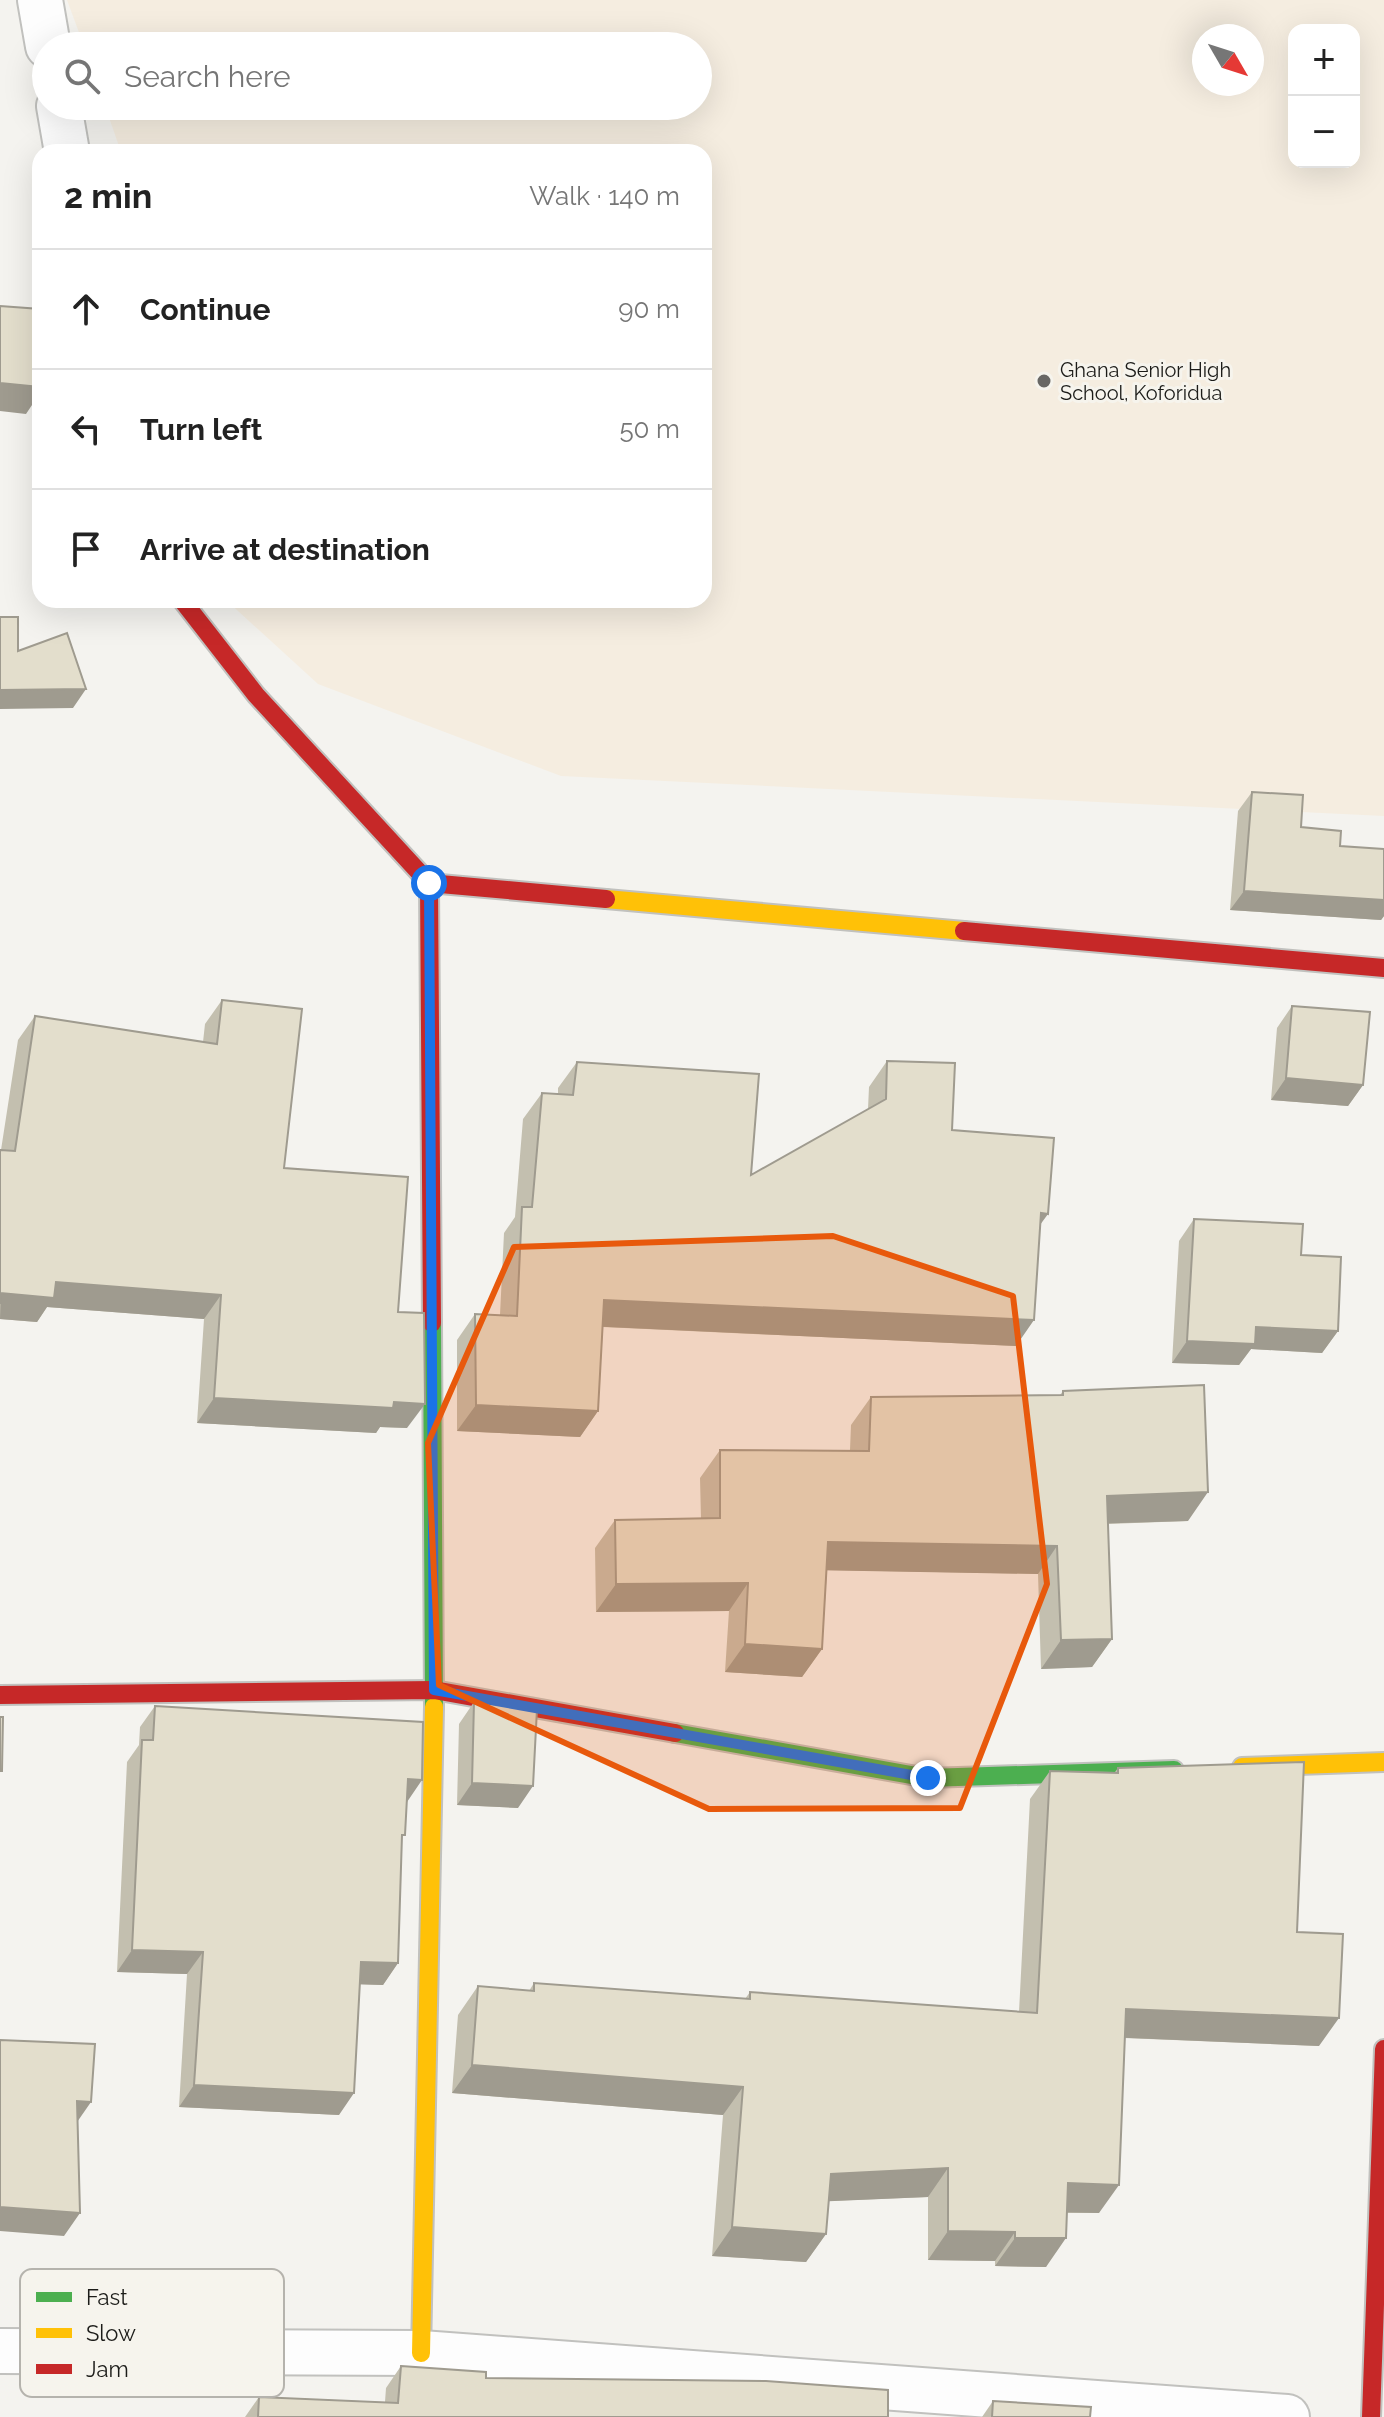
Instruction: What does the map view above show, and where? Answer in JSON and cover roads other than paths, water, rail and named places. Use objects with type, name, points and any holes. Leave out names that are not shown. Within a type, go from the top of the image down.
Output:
[{"type":"street","points":[[40,0],[46,32]]},
{"type":"street","points":[[61,120],[66,144]]},
{"type":"street","points":[[188,608],[256,695],[429,883],[434,1690],[421,2353]]},
{"type":"street","points":[[429,883],[1384,968]]},
{"type":"street","points":[[0,1695],[434,1690],[928,1778],[1195,1769]]},
{"type":"street","points":[[1227,1768],[1384,1762]]},
{"type":"street","points":[[1371,2417],[1384,2049]]},
{"type":"street","points":[[0,2351],[20,2351]]},
{"type":"street","points":[[284,2352],[421,2353],[1287,2417]]},
{"type":"place","name":"Ghana Senior High School, Koforidua","points":[[1044,381]]}]
